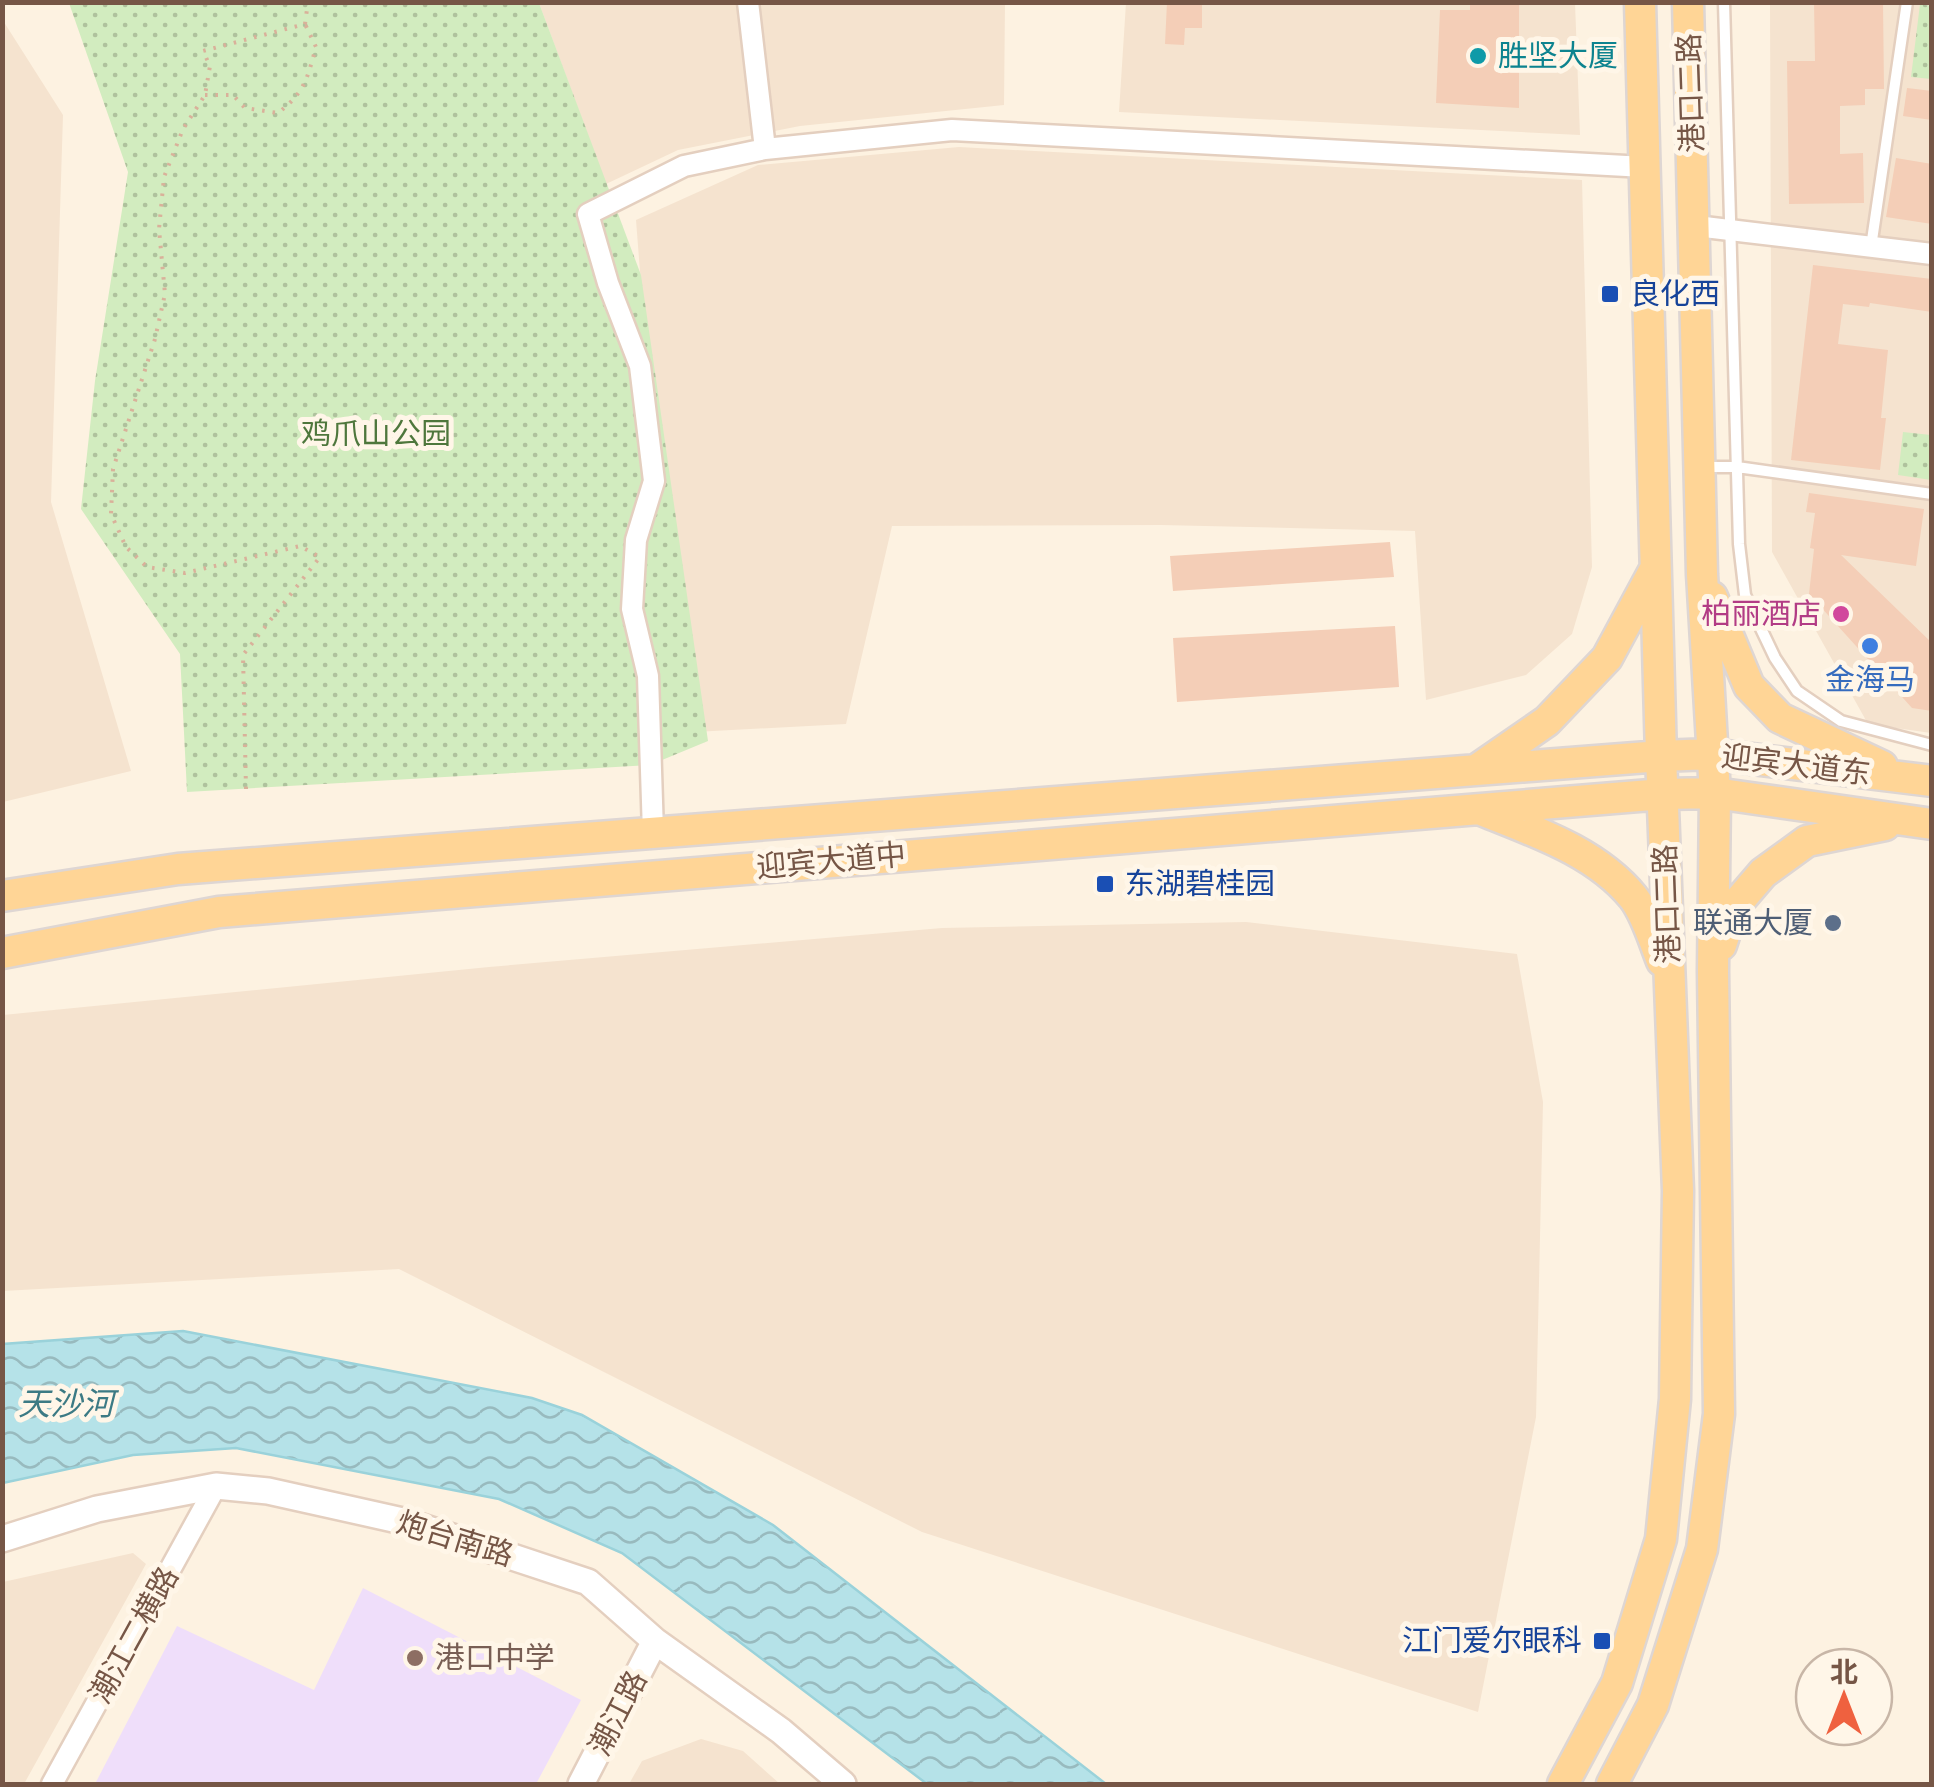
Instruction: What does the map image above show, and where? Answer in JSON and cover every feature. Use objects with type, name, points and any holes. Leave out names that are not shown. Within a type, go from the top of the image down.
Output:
[{"type":"main road","name":"港口二路","points":[[1563,1784],[1617,1683],[1661,1539],[1676,1399],[1678,1191],[1660,756],[1640,2]]},
{"type":"main road","name":"港口二路","points":[[1612,1784],[1653,1705],[1702,1548],[1719,1414],[1712,972],[1716,793],[1702,574],[1688,2]]},
{"type":"main road","points":[[1654,459],[1700,463]]},
{"type":"main road","points":[[1475,770],[1547,721],[1607,658],[1656,568]]},
{"type":"main road","points":[[1702,574],[1749,686],[1780,718],[1920,779]]},
{"type":"main road","name":"迎宾大道东","points":[[1660,756],[1711,754],[1920,779]]},
{"type":"main road","name":"迎宾大道中","points":[[2,896],[178,869],[1660,756]]},
{"type":"main road","name":"迎宾大道东","points":[[1662,794],[1716,793],[1919,822]]},
{"type":"main road","name":"迎宾大道中","points":[[2,953],[219,912],[1662,794]]},
{"type":"main road","points":[[1476,808],[1558,841],[1597,866],[1634,898],[1669,976]]},
{"type":"main road","points":[[1712,972],[1733,908],[1763,874],[1807,841],[1919,822]]},
{"type":"main road","points":[[1678,1191],[1717,1188]]},
{"type":"street","points":[[748,2],[765,148]]},
{"type":"street","points":[[654,833],[648,676],[632,609],[636,540],[654,480],[640,366],[608,283],[588,214],[684,166],[765,148],[952,130],[1645,166]]},
{"type":"street","points":[[1696,226],[1932,254]]},
{"type":"street","name":"炮台南路","points":[[2,1538],[97,1509],[216,1486],[268,1491],[407,1522],[588,1582],[656,1641],[781,1731],[843,1784]]},
{"type":"street","name":"潮江二横路","points":[[52,1784],[216,1486]]},
{"type":"street","name":"潮江路","points":[[581,1784],[656,1641]]},
{"type":"lane","points":[[1724,2],[1739,544],[1745,594],[1774,658],[1798,691],[1841,721],[1932,745]]},
{"type":"lane","points":[[1871,247],[1907,2]]},
{"type":"lane","points":[[1700,463],[1932,494]]},
{"type":"path","points":[[206,95],[233,95],[246,108],[278,113],[298,98],[316,47],[305,24],[308,2]]},
{"type":"path","points":[[246,789],[243,656],[320,557],[300,546],[185,573],[147,568],[126,547],[111,514],[112,469],[155,339],[165,294],[159,229],[164,177],[183,129],[206,95],[210,66],[202,51],[305,24]]},
{"type":"shaded area","points":[[539,3],[1005,3],[1004,105],[800,126],[678,150],[606,184]]},
{"type":"shaded area","points":[[1126,3],[1575,3],[1580,135],[1119,112]]},
{"type":"shaded area","points":[[1770,3],[1931,3],[1931,733],[1868,724],[1772,552]]},
{"type":"shaded area","points":[[2,19],[63,115],[51,502],[131,771],[3,802]]},
{"type":"shaded area","points":[[959,147],[1582,180],[1592,567],[1572,634],[1526,675],[1426,700],[1415,531],[1161,525],[892,526],[846,724],[676,733],[636,220],[758,165]]},
{"type":"shaded area","points":[[1246,922],[1517,954],[1543,1102],[1536,1417],[1478,1712],[922,1532],[399,1269],[3,1291],[3,1015],[942,928]]},
{"type":"shaded area","points":[[133,1553],[146,1564],[24,1784],[3,1784],[3,1582]]},
{"type":"shaded area","name":"港口中学","points":[[363,1588],[581,1700],[536,1784],[95,1784],[177,1626],[314,1690]]},
{"type":"shaded area","points":[[701,1739],[743,1751],[780,1784],[629,1784],[642,1761]]},
{"type":"green space","name":"鸡爪山公园","points":[[69,3],[539,3],[641,275],[708,741],[650,765],[187,792],[180,654],[81,509],[95,381],[128,172]]},
{"type":"green space","points":[[1920,4],[1931,6],[1931,79],[1911,77]]},
{"type":"green space","points":[[1903,432],[1931,435],[1931,480],[1898,475]]},
{"type":"water","name":"天沙河","points":[[183,1331],[532,1398],[582,1415],[773,1525],[1106,1784],[927,1784],[622,1553],[499,1499],[236,1448],[133,1455],[3,1483],[3,1344]]},
{"type":"building","points":[[1167,2],[1202,2],[1202,28],[1185,28],[1184,45],[1165,44]]},
{"type":"building","name":"胜坚大厦","points":[[1470,2],[1519,2],[1519,108],[1436,103],[1440,10],[1470,10]]},
{"type":"building","points":[[1814,2],[1883,2],[1884,89],[1865,89],[1865,105],[1840,106],[1840,154],[1863,153],[1864,203],[1789,204],[1787,61],[1815,61]]},
{"type":"building","points":[[1907,88],[1932,91],[1932,120],[1903,116]]},
{"type":"building","points":[[1896,158],[1932,164],[1932,224],[1886,217]]},
{"type":"building","points":[[1813,265],[1932,279],[1932,312],[1870,303],[1869,307],[1843,304],[1838,344],[1888,350],[1880,470],[1791,460]]},
{"type":"building","points":[[1809,493],[1924,509],[1916,566],[1841,555],[1932,643],[1932,711],[1912,708],[1809,594],[1815,513],[1806,512]]},
{"type":"building","points":[[1390,542],[1394,577],[1173,591],[1170,556]]},
{"type":"building","points":[[1395,626],[1399,687],[1177,702],[1173,638]]},
{"type":"place","name":"胜坚大厦","points":[[1478,56]]},
{"type":"place","name":"良化西","points":[[1610,294]]},
{"type":"place","name":"柏丽酒店","points":[[1841,614]]},
{"type":"place","name":"金海马","points":[[1870,646]]},
{"type":"place","name":"东湖碧桂园","points":[[1105,884]]},
{"type":"place","name":"联通大厦","points":[[1833,923]]},
{"type":"place","name":"江门爱尔眼科","points":[[1602,1641]]},
{"type":"place","name":"港口中学","points":[[415,1658]]}]
